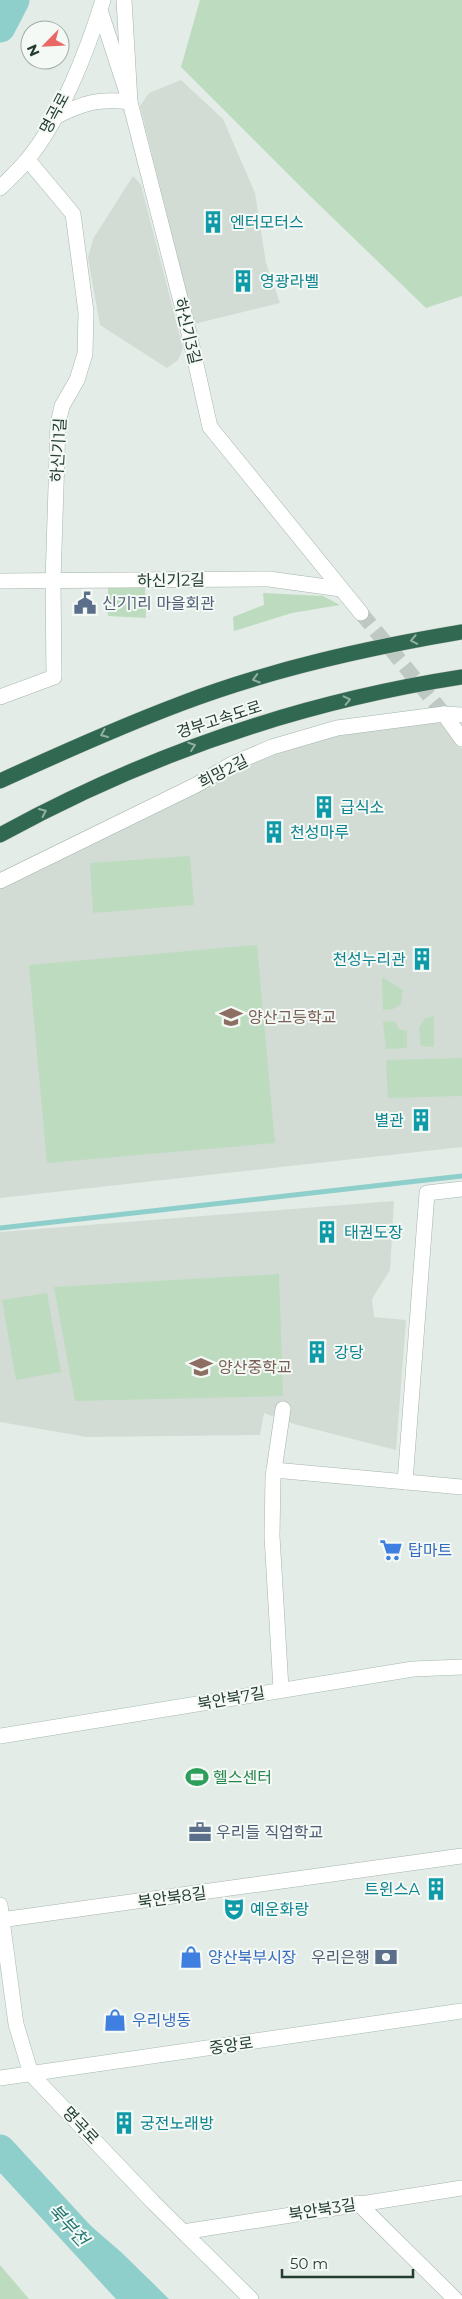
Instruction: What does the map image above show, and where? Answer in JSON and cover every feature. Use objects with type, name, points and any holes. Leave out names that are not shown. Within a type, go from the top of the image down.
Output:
[{"type":"highway","name":"경부고속도로","points":[[0,781],[117,729],[182,703],[242,683],[343,655],[462,632]]},
{"type":"highway","name":"경부고속도로","points":[[0,835],[38,814],[174,752],[256,724],[408,685],[462,677]]},
{"type":"street","name":"하신기3길","points":[[124,0],[130,102],[189,333],[210,427],[361,613]]},
{"type":"street","points":[[54,117],[82,104],[108,99],[130,102],[101,5]]},
{"type":"street","name":"명곡로","points":[[0,188],[28,160],[54,117],[90,43],[101,5]]},
{"type":"street","name":"하신기1길","points":[[0,697],[54,677],[53,581],[58,424],[62,406],[77,380],[85,354],[86,312],[74,214],[28,160]]},
{"type":"street","name":"하신기2길","points":[[0,582],[269,578],[341,589]]},
{"type":"street","points":[[444,714],[462,739]]},
{"type":"street","name":"희망2길","points":[[0,881],[196,784],[232,764],[272,747],[337,728],[444,714],[462,715]]},
{"type":"street","points":[[405,1482],[427,1193],[462,1189]]},
{"type":"street","points":[[281,1689],[272,1536],[274,1470],[283,1409]]},
{"type":"street","points":[[274,1470],[462,1487]]},
{"type":"street","name":"북안북7길","points":[[0,1736],[413,1669],[462,1667]]},
{"type":"street","name":"북안북8길","points":[[1,1920],[462,1856]]},
{"type":"street","name":"명곡로","points":[[0,1905],[16,2024],[31,2074],[183,2232],[251,2299]]},
{"type":"street","name":"중앙로","points":[[0,2078],[462,2011]]},
{"type":"street","name":"북안북3길","points":[[183,2232],[462,2188]]},
{"type":"street","points":[[358,2203],[455,2299]]},
{"type":"shaded area","points":[[181,80],[223,119],[255,193],[266,263],[280,303],[194,324],[140,106],[149,93]]},
{"type":"shaded area","points":[[133,176],[141,185],[183,348],[178,360],[167,368],[100,325],[88,258],[93,239]]},
{"type":"shaded area","name":"양산고등학교","points":[[438,715],[462,749],[462,1147],[0,1198],[0,888],[265,755],[329,735]]},
{"type":"shaded area","name":"양산중학교","points":[[394,1201],[390,1270],[372,1299],[374,1317],[406,1320],[396,1450],[294,1424],[264,1413],[260,1435],[87,1437],[0,1422],[0,1232]]},
{"type":"green space","points":[[200,0],[462,0],[462,296],[426,308],[181,67]]},
{"type":"green space","points":[[108,587],[145,588],[146,618],[108,616]]},
{"type":"green space","points":[[263,593],[323,596],[340,605],[292,613],[234,631],[233,617],[264,605]]},
{"type":"green space","points":[[190,856],[194,905],[93,913],[90,863]]},
{"type":"green space","points":[[257,945],[275,1143],[47,1163],[29,965]]},
{"type":"green space","points":[[382,977],[403,990],[401,1004],[393,1009],[383,1010]]},
{"type":"green space","points":[[434,1016],[434,1047],[421,1046],[419,1028],[425,1018]]},
{"type":"green space","points":[[395,1021],[399,1029],[407,1031],[407,1048],[386,1049],[383,1022]]},
{"type":"green space","points":[[462,1058],[462,1096],[388,1098],[386,1060]]},
{"type":"green space","points":[[279,1274],[283,1396],[75,1401],[54,1287]]},
{"type":"green space","points":[[47,1293],[61,1372],[16,1380],[2,1300]]},
{"type":"green space","points":[[0,2265],[29,2299],[0,2299]]},
{"type":"water","points":[[0,2164],[17,2174],[36,2181],[70,2208],[121,2252],[169,2299],[147,2299],[95,2244],[62,2216],[0,2173]]},
{"type":"waterway","name":"북부천","points":[[0,27],[14,0]]},
{"type":"waterway","points":[[0,1228],[462,1176]]},
{"type":"waterway","name":"북부천","points":[[0,2150],[137,2299]]},
{"type":"tunnel","points":[[361,613],[444,714]]},
{"type":"place","name":"엔터모터스","points":[[213,222]]},
{"type":"place","name":"영광라벨","points":[[243,281]]},
{"type":"place","name":"신기1리 마을회관","points":[[85,603]]},
{"type":"place","name":"급식소","points":[[324,807]]},
{"type":"place","name":"천성마루","points":[[274,832]]},
{"type":"place","name":"천성누리관","points":[[422,959]]},
{"type":"place","name":"양산고등학교","points":[[231,1017]]},
{"type":"place","name":"별관","points":[[421,1120]]},
{"type":"place","name":"태권도장","points":[[327,1232]]},
{"type":"place","name":"강당","points":[[317,1352]]},
{"type":"place","name":"양산중학교","points":[[201,1367]]},
{"type":"place","name":"탑마트","points":[[391,1550]]},
{"type":"place","name":"헬스센터","points":[[197,1777]]},
{"type":"place","name":"우리들 직업학교","points":[[200,1832]]},
{"type":"place","name":"트윈스A","points":[[436,1889]]},
{"type":"place","name":"예운화랑","points":[[234,1909]]},
{"type":"place","name":"양산북부시장","points":[[191,1957]]},
{"type":"place","name":"우리은행","points":[[386,1957]]},
{"type":"place","name":"우리냉동","points":[[115,2020]]},
{"type":"place","name":"궁전노래방","points":[[124,2123]]}]
